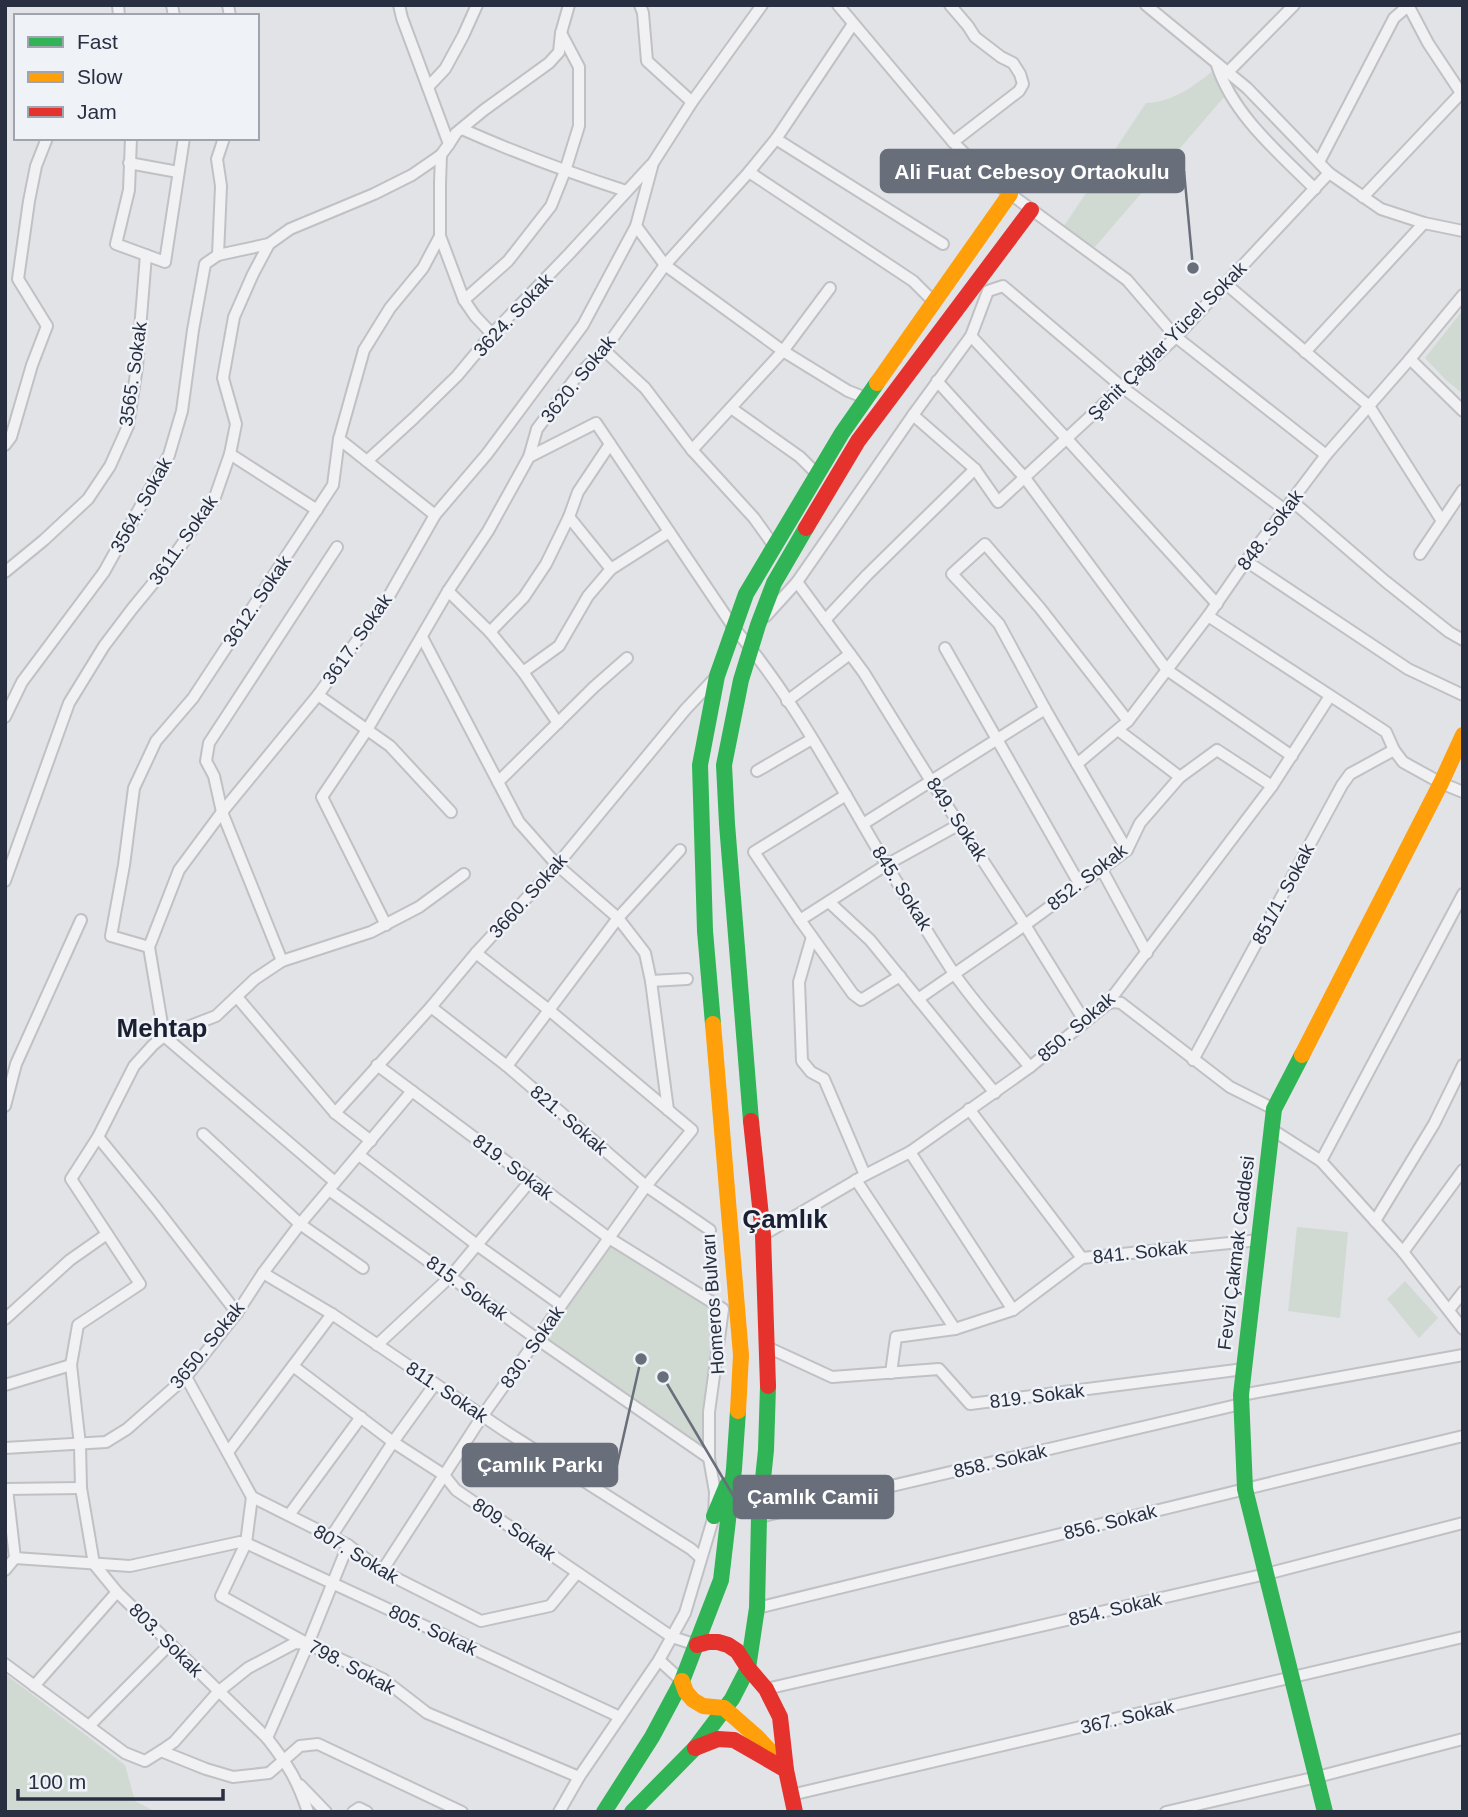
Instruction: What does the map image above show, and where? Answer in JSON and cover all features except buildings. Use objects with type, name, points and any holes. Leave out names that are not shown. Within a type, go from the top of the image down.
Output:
[{"type":"main road","name":"Homeros Bulvarı","points":[[604,1812],[652,1737],[682,1681],[697,1645],[721,1580],[734,1469],[741,1355],[705,931],[700,765],[717,676],[746,594],[817,474],[866,398],[1010,194]]},
{"type":"main road","points":[[632,1812],[695,1748],[739,1689],[748,1668],[757,1608],[759,1517],[766,1450],[767,1347],[762,1235],[724,765],[741,680],[774,583],[858,441],[1031,210]]},
{"type":"main road","name":"Fevzi Çakmak Caddesi","points":[[1325,1812],[1245,1489],[1241,1399],[1273,1108],[1441,783],[1463,735]]},
{"type":"main road","points":[[723,1309],[734,1270]]},
{"type":"main road","points":[[714,1516],[734,1469]]},
{"type":"main road","points":[[697,1645],[708,1642],[728,1645],[737,1651],[766,1689],[780,1717],[786,1770],[795,1812]]},
{"type":"main road","points":[[682,1681],[693,1700],[703,1706],[724,1708],[757,1737],[786,1770]]},
{"type":"main road","points":[[695,1748],[718,1739],[734,1740],[786,1770]]},
{"type":"main road","points":[[642,1812],[666,1777]]},
{"type":"street","points":[[400,5],[402,18],[449,144]]},
{"type":"street","points":[[428,87],[445,69],[477,5]]},
{"type":"street","points":[[492,334],[464,300],[440,236],[441,155],[456,133],[549,63],[559,52],[569,5]]},
{"type":"street","points":[[654,5],[641,9],[647,61],[692,102]]},
{"type":"street","name":"3617. Sokak","points":[[149,947],[178,870],[318,695],[388,596],[435,515],[487,454],[583,325],[636,226],[653,163],[692,102],[762,5]]},
{"type":"street","points":[[838,5],[953,142],[990,180],[1127,280],[1176,337],[1326,455]]},
{"type":"street","points":[[950,5],[975,37],[1013,63],[1023,84],[1019,91],[953,142]]},
{"type":"street","points":[[1146,5],[1247,88],[1329,173],[1381,209],[1424,223],[1463,231]]},
{"type":"street","points":[[1228,72],[1294,5]]},
{"type":"street","points":[[1319,162],[1395,18],[1408,6],[1428,43],[1462,94],[1363,197]]},
{"type":"street","name":"3620. Sokak","points":[[386,925],[322,797],[367,730],[448,591],[488,530],[530,457],[537,429],[577,376],[604,350],[665,265],[776,139],[853,24]]},
{"type":"street","points":[[464,300],[508,261],[551,206],[565,171],[579,126],[579,66],[562,33]]},
{"type":"street","points":[[1217,62],[1220,75],[1235,102],[1261,134],[1315,189]]},
{"type":"street","points":[[462,129],[520,155],[626,191]]},
{"type":"street","points":[[776,139],[943,244]]},
{"type":"street","points":[[5,445],[11,437],[32,365],[47,326],[18,279],[36,166],[46,140]]},
{"type":"street","points":[[131,140],[129,190],[116,244],[164,262],[184,140]]},
{"type":"street","points":[[223,140],[218,159],[221,186],[218,256],[269,244]]},
{"type":"street","name":"3611. Sokak","points":[[5,881],[69,703],[104,646],[164,570],[215,497],[230,454],[236,424],[223,378],[234,317],[269,244],[290,229],[374,194],[411,175],[441,155]]},
{"type":"street","points":[[129,163],[178,172]]},
{"type":"street","name":"3624. Sokak","points":[[367,461],[457,376],[492,334],[653,163]]},
{"type":"street","points":[[749,172],[913,281],[934,302]]},
{"type":"street","name":"Şehit Çağlar Yücel Sokak","points":[[975,469],[998,502],[1176,337],[1329,173]]},
{"type":"street","points":[[1305,352],[1424,223]]},
{"type":"street","points":[[636,226],[665,265],[783,351],[848,391],[866,398]]},
{"type":"street","name":"3612. Sokak","points":[[149,947],[111,936],[134,788],[156,741],[193,698],[333,485],[339,439],[364,351],[390,308],[423,268],[440,236]]},
{"type":"street","name":"3565. Sokak","points":[[5,572],[88,499],[110,466],[128,426],[137,367],[146,255]]},
{"type":"street","name":"3564. Sokak","points":[[5,717],[22,682],[104,572],[169,455],[182,411],[205,264],[218,256]]},
{"type":"street","points":[[1226,284],[1369,406],[1442,521]]},
{"type":"street","points":[[758,625],[797,582],[971,336],[988,291],[1003,286],[1122,387],[1288,506],[1449,632],[1463,640]]},
{"type":"street","points":[[692,450],[783,351],[830,288]]},
{"type":"street","name":"848. Sokak","points":[[1077,764],[1128,721],[1326,455],[1463,295]]},
{"type":"street","points":[[971,336],[1217,604]]},
{"type":"street","points":[[604,350],[645,388],[692,450],[754,517],[774,547]]},
{"type":"street","points":[[1410,359],[1463,411]]},
{"type":"street","points":[[937,381],[1025,478],[1167,670],[1292,756]]},
{"type":"street","points":[[731,408],[800,457],[817,474]]},
{"type":"street","points":[[825,620],[975,469],[913,415]]},
{"type":"street","points":[[490,632],[524,597],[546,564],[578,492],[610,444],[596,423],[530,457]]},
{"type":"street","points":[[339,439],[435,515]]},
{"type":"street","name":"845. Sokak","points":[[610,444],[734,628],[787,701],[955,974],[1030,1067]]},
{"type":"street","points":[[230,454],[317,510]]},
{"type":"street","points":[[1420,554],[1463,490]]},
{"type":"street","points":[[569,517],[611,569]]},
{"type":"street","points":[[523,672],[559,646],[588,596],[611,569],[669,532]]},
{"type":"street","points":[[1127,850],[999,624],[953,574],[985,544],[1040,608],[1128,721]]},
{"type":"street","points":[[282,961],[222,812],[214,776],[206,761],[209,743],[337,547]]},
{"type":"street","points":[[1245,561],[1408,669],[1463,695]]},
{"type":"street","name":"849. Sokak","points":[[797,582],[864,673],[1085,1021]]},
{"type":"street","points":[[448,591],[490,632],[523,672],[558,723]]},
{"type":"street","points":[[1208,616],[1386,732],[1403,762],[1463,792]]},
{"type":"street","points":[[422,637],[519,822],[557,865],[618,918],[645,953],[668,1110]]},
{"type":"street","points":[[944,648],[1080,885]]},
{"type":"street","points":[[787,701],[850,654]]},
{"type":"street","points":[[498,782],[594,687],[627,659]]},
{"type":"street","name":"3660. Sokak","points":[[335,1113],[557,865],[685,710],[717,676]]},
{"type":"street","points":[[318,695],[390,746],[451,812]]},
{"type":"street","name":"850. Sokak","points":[[762,1235],[861,1177],[910,1152],[1030,1067],[1107,1004],[1272,786],[1330,696]]},
{"type":"street","points":[[863,824],[1045,709]]},
{"type":"street","points":[[1118,730],[1180,777]]},
{"type":"street","points":[[757,771],[811,739]]},
{"type":"street","name":"852. Sokak","points":[[918,999],[1127,850],[1140,823],[1180,777],[1217,750],[1272,786]]},
{"type":"street","name":"851/1. Sokak","points":[[1193,1060],[1342,785],[1350,774],[1394,750]]},
{"type":"street","points":[[846,795],[754,852],[853,994],[861,1000],[900,976]]},
{"type":"street","points":[[800,920],[886,865],[960,824]]},
{"type":"street","points":[[506,1066],[618,918],[680,850]]},
{"type":"street","points":[[1101,868],[1147,953]]},
{"type":"street","points":[[5,1319],[69,1260],[107,1234],[71,1179],[98,1137],[134,1066],[153,1045],[164,1036],[216,1016],[254,979],[282,961],[386,925],[419,907],[464,874]]},
{"type":"street","points":[[1321,1161],[1463,894]]},
{"type":"street","points":[[829,902],[870,940],[995,1093]]},
{"type":"street","points":[[5,1106],[16,1064],[81,920]]},
{"type":"street","points":[[812,937],[800,982],[802,1061],[811,1072],[824,1079],[861,1177],[955,1329]]},
{"type":"street","points":[[149,947],[164,1036]]},
{"type":"street","points":[[476,953],[668,1110]]},
{"type":"street","points":[[650,981],[687,979]]},
{"type":"street","points":[[237,998],[335,1113],[371,1141]]},
{"type":"street","points":[[1107,1004],[1121,1003],[1230,1087],[1273,1108]]},
{"type":"street","name":"821. Sokak","points":[[431,1007],[506,1066],[646,1186],[710,1230]]},
{"type":"street","name":"815. Sokak","points":[[164,1036],[332,1186],[537,1339],[709,1458]]},
{"type":"street","name":"819. Sokak","points":[[377,1065],[609,1238],[723,1309]]},
{"type":"street","points":[[1374,1221],[1434,1124],[1463,1065]]},
{"type":"street","name":"3650. Sokak","points":[[5,1448],[106,1442],[127,1429],[186,1377],[300,1224],[412,1091]]},
{"type":"street","name":"841. Sokak","points":[[969,1109],[1082,1258],[1259,1240]]},
{"type":"street","name":"830. Sokak","points":[[382,1571],[482,1415],[646,1186],[692,1130],[668,1110]]},
{"type":"street","points":[[1271,1129],[1321,1161],[1403,1252],[1463,1329]]},
{"type":"street","points":[[204,1134],[300,1224],[363,1268]]},
{"type":"street","points":[[98,1137],[237,1312]]},
{"type":"street","points":[[910,1152],[1013,1310]]},
{"type":"street","points":[[359,1156],[561,1305]]},
{"type":"street","points":[[1403,1252],[1463,1170]]},
{"type":"street","points":[[377,1345],[451,1276],[531,1180]]},
{"type":"street","name":"803. Sokak","points":[[107,1234],[140,1284],[78,1325],[71,1365],[80,1445],[80,1488],[94,1564],[117,1592],[267,1738],[285,1760],[298,1783],[308,1812]]},
{"type":"street","points":[[891,1373],[896,1336],[955,1329],[1013,1310],[1082,1258]]},
{"type":"street","name":"811. Sokak","points":[[262,1273],[332,1314],[701,1558]]},
{"type":"street","points":[[1449,1310],[1463,1292]]},
{"type":"street","points":[[559,1812],[579,1777],[659,1660],[685,1613],[714,1516],[715,1492],[709,1458],[709,1412],[723,1309]]},
{"type":"street","points":[[228,1452],[332,1314]]},
{"type":"street","name":"819. Sokak","points":[[767,1347],[832,1377],[939,1369],[970,1404],[1244,1369]]},
{"type":"street","name":"858. Sokak","points":[[759,1517],[1241,1399],[1463,1355]]},
{"type":"street","points":[[5,1385],[71,1365]]},
{"type":"street","name":"809. Sokak","points":[[293,1366],[361,1418],[444,1475],[456,1490],[672,1637],[697,1645]]},
{"type":"street","points":[[186,1377],[253,1497]]},
{"type":"street","points":[[331,1537],[393,1441],[435,1384]]},
{"type":"street","points":[[289,1515],[361,1418]]},
{"type":"street","name":"856. Sokak","points":[[757,1608],[1463,1436]]},
{"type":"street","points":[[5,1570],[15,1558],[6,1489],[80,1488]]},
{"type":"street","name":"807. Sokak","points":[[253,1497],[348,1545],[382,1571],[481,1621],[550,1606],[578,1573]]},
{"type":"street","name":"798. Sokak","points":[[253,1497],[246,1543],[221,1596],[308,1644],[383,1679],[427,1713],[579,1777]]},
{"type":"street","name":"854. Sokak","points":[[766,1689],[1266,1574],[1463,1523]]},
{"type":"street","points":[[15,1558],[130,1566],[240,1542],[246,1543]]},
{"type":"street","name":"805. Sokak","points":[[246,1543],[620,1717]]},
{"type":"street","points":[[267,1738],[348,1545]]},
{"type":"street","points":[[34,1686],[117,1592]]},
{"type":"street","name":"367. Sokak","points":[[791,1796],[1463,1637]]},
{"type":"street","points":[[5,1664],[125,1753],[145,1761],[174,1742],[218,1692],[248,1668],[295,1643],[308,1644]]},
{"type":"street","points":[[89,1726],[170,1644]]},
{"type":"street","points":[[659,1660],[682,1681]]},
{"type":"street","points":[[1166,1812],[1463,1739]]},
{"type":"street","points":[[161,1751],[233,1777],[269,1773],[300,1746],[318,1744],[462,1812]]},
{"type":"street","points":[[298,1783],[326,1812]]},
{"type":"street","points":[[353,1812],[359,1808],[367,1812]]},
{"type":"shaded area","points":[[1214,70],[1231,89],[1094,248],[1064,226],[1146,103],[1174,96]]},
{"type":"shaded area","points":[[1463,310],[1463,394],[1425,358]]},
{"type":"shaded area","points":[[1297,1227],[1348,1232],[1340,1318],[1288,1311]]},
{"type":"shaded area","points":[[609,1238],[723,1309],[709,1458],[537,1339]]},
{"type":"shaded area","points":[[1405,1281],[1438,1318],[1419,1338],[1387,1299]]},
{"type":"shaded area","points":[[5,1674],[125,1765],[135,1801],[156,1812],[5,1812]]},
{"type":"traffic: fast","points":[[713,1024],[705,931],[700,765],[717,676],[746,594],[842,433],[877,383]]},
{"type":"traffic: fast","points":[[751,1121],[724,765],[741,680],[758,625],[774,583],[806,528]]},
{"type":"traffic: fast","points":[[1302,1055],[1274,1109],[1241,1395],[1245,1489],[1325,1812]]},
{"type":"traffic: fast","points":[[632,1812],[695,1748],[732,1699],[748,1668],[757,1608],[759,1517],[766,1450],[768,1386]]},
{"type":"traffic: fast","points":[[604,1812],[652,1737],[682,1681],[721,1580],[738,1411]]},
{"type":"traffic: fast","points":[[714,1516],[727,1485]]},
{"type":"traffic: slow","points":[[877,383],[1010,194]]},
{"type":"traffic: slow","points":[[1302,1055],[1463,735]]},
{"type":"traffic: slow","points":[[713,1024],[741,1355],[738,1411]]},
{"type":"traffic: slow","points":[[682,1681],[693,1700],[703,1706],[724,1708],[783,1765]]},
{"type":"traffic: jam","points":[[806,528],[858,441],[1031,210]]},
{"type":"traffic: jam","points":[[751,1121],[763,1235],[768,1386]]},
{"type":"traffic: jam","points":[[697,1645],[708,1642],[728,1645],[737,1651],[766,1689],[780,1717],[786,1770],[795,1812]]},
{"type":"traffic: jam","points":[[695,1748],[718,1739],[734,1740],[786,1770]]},
{"type":"place","name":"Ali Fuat Cebesoy Ortaokulu","points":[[1193,268]]},
{"type":"place","name":"Çamlık Parkı","points":[[641,1359]]},
{"type":"place","name":"Çamlık Camii","points":[[663,1377]]},
{"type":"district","name":"Mehtap","points":[[162,1028]]},
{"type":"district","name":"Çamlık","points":[[785,1219]]}]
